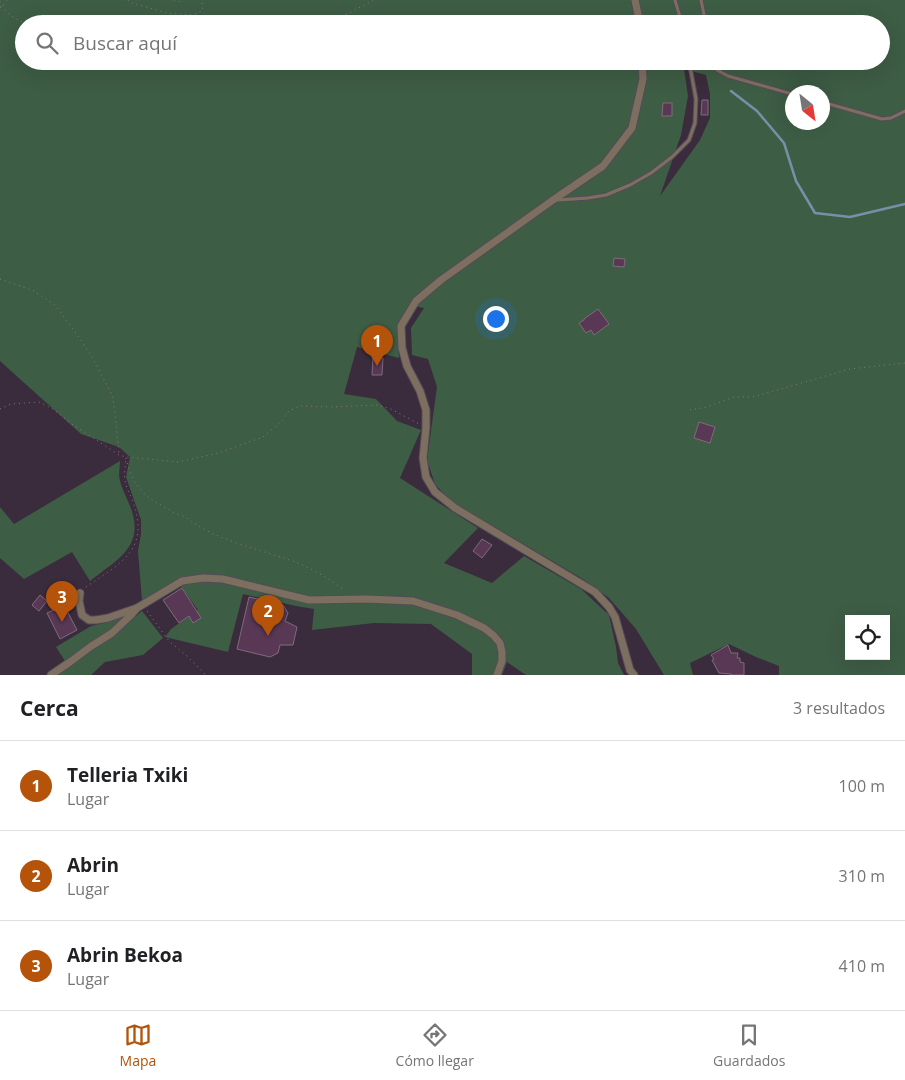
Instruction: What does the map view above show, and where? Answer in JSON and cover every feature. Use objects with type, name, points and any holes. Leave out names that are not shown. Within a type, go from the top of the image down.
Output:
[{"type":"street","points":[[635,0],[638,15]]},
{"type":"street","points":[[634,675],[630,670],[615,617],[609,607],[595,592],[455,508],[435,492],[426,477],[423,458],[426,410],[420,391],[407,366],[402,348],[401,326],[416,301],[441,280],[603,166],[632,128],[643,78],[643,70]]},
{"type":"street","points":[[80,593],[79,602],[82,615],[89,620],[108,618],[140,606],[182,581],[203,578],[223,579],[309,600],[366,598],[413,601],[457,615],[493,634],[500,643],[502,652],[502,661],[497,675]]},
{"type":"street","points":[[51,675],[112,633],[140,606]]},
{"type":"lane","points":[[676,0],[680,15]]},
{"type":"lane","points":[[701,0],[704,15]]},
{"type":"lane","points":[[553,200],[606,195],[630,185],[651,173],[678,151],[689,140],[695,123],[696,99],[691,70]]},
{"type":"lane","points":[[717,70],[728,76],[785,92]]},
{"type":"lane","points":[[830,104],[882,119],[891,118],[905,111]]},
{"type":"path","points":[[1,7],[7,0]]},
{"type":"path","points":[[128,0],[129,2],[167,13],[192,15],[202,11],[201,0]]},
{"type":"path","points":[[174,0],[182,4]]},
{"type":"path","points":[[345,15],[374,0]]},
{"type":"path","points":[[0,1],[1,7],[15,17]]},
{"type":"path","points":[[0,279],[34,291],[55,305],[91,355],[113,397],[119,455]]},
{"type":"path","points":[[690,410],[707,407],[734,397],[753,397],[850,369],[905,363]]},
{"type":"path","points":[[0,409],[11,404],[39,402],[119,455],[178,462],[218,453],[263,437],[282,421],[288,412],[299,406],[377,406],[391,409],[426,428]]},
{"type":"path","points":[[80,593],[125,558],[134,546],[138,533],[138,519],[126,487],[124,474],[126,457]]},
{"type":"path","points":[[126,457],[133,478],[144,494],[155,502],[214,534],[310,568],[350,594]]},
{"type":"path","points":[[140,606],[169,641],[206,675]]},
{"type":"green space","points":[[0,0],[905,0],[905,675],[779,675],[779,666],[729,644],[690,663],[693,675],[664,675],[636,629],[609,598],[581,578],[449,500],[435,484],[427,460],[437,387],[428,359],[412,355],[411,328],[424,308],[409,305],[397,325],[399,358],[357,347],[344,394],[376,399],[397,421],[421,430],[400,478],[478,528],[444,563],[492,583],[524,556],[581,589],[609,615],[618,663],[624,675],[526,675],[507,662],[502,675],[472,675],[472,654],[431,624],[374,623],[312,630],[314,609],[243,594],[228,652],[165,637],[171,629],[198,610],[177,581],[142,601],[138,551],[141,520],[126,477],[130,457],[119,447],[81,434],[0,361]],"holes":[[[15,15],[890,15],[890,70],[688,70],[706,75],[710,94],[710,118],[700,140],[660,196],[681,135],[688,96],[684,70],[15,70]]]},
{"type":"green space","points":[[120,461],[119,479],[134,520],[134,532],[132,542],[110,566],[90,581],[72,552],[24,579],[0,558],[0,507],[14,524]]},
{"type":"green space","points":[[142,611],[163,638],[143,655],[105,662],[91,675],[57,675],[115,634]]},
{"type":"green space","points":[[127,615],[107,633],[65,661],[56,647],[91,626]]},
{"type":"building","points":[[702,100],[708,100],[708,115],[701,115]]},
{"type":"building","points":[[663,103],[672,103],[672,116],[662,116]]},
{"type":"building","points":[[614,258],[625,259],[624,267],[613,266]]},
{"type":"building","points":[[598,309],[609,324],[594,335],[591,330],[586,333],[579,323]]},
{"type":"building","points":[[373,357],[383,358],[382,375],[372,375]]},
{"type":"building","points":[[699,422],[715,427],[710,443],[694,438]]},
{"type":"building","points":[[482,539],[492,545],[482,558],[473,551]]},
{"type":"building","points":[[182,588],[201,618],[193,623],[189,616],[179,623],[163,600]]},
{"type":"building","points":[[40,595],[47,601],[39,611],[32,605]]},
{"type":"building","points":[[249,597],[283,605],[288,613],[285,621],[297,627],[293,645],[280,645],[278,653],[270,657],[237,649]]},
{"type":"building","points":[[64,605],[77,630],[60,639],[47,613]]},
{"type":"building","points":[[728,645],[731,653],[738,653],[737,658],[740,658],[740,662],[744,663],[744,675],[719,673],[712,660],[714,659],[711,655]]},
{"type":"waterway","points":[[731,91],[757,111],[784,143],[796,181],[815,213],[850,217],[905,204]]},
{"type":"place","name":"Telleria Txiki","points":[[377,366]]},
{"type":"place","name":"Abrin Bekoa","points":[[62,622]]},
{"type":"place","name":"Abrin","points":[[268,636]]}]
